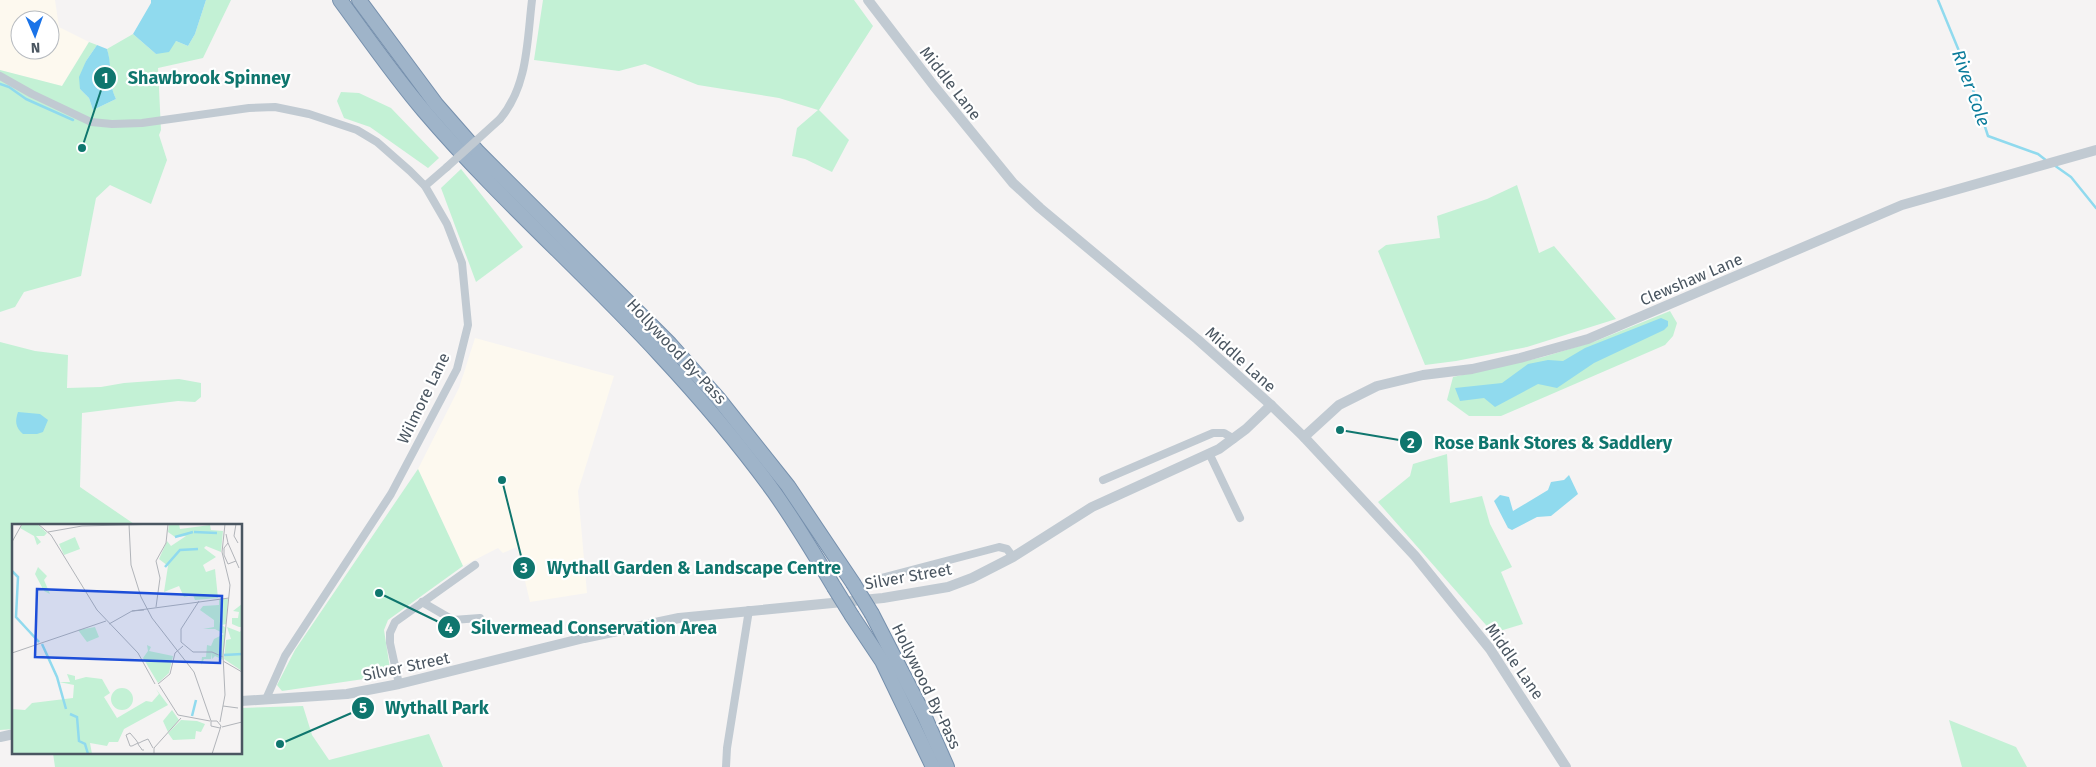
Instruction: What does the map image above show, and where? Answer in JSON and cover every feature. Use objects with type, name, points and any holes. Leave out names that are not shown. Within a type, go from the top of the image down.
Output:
[{"type":"highway","name":"Hollywood By-Pass","points":[[340,0],[388,67],[458,149],[516,212],[660,355],[705,406],[774,492],[882,661],[933,767]]},
{"type":"highway","name":"Hollywood By-Pass","points":[[359,0],[436,104],[478,152],[670,344],[718,398],[788,486],[853,582],[872,614],[924,715],[948,767]]},
{"type":"street","points":[[425,186],[500,119],[516,96],[522,77],[532,0]]},
{"type":"street","name":"Middle Lane","points":[[868,0],[967,128],[1013,183],[1040,208],[1197,339],[1271,405],[1304,437],[1415,556],[1490,649],[1566,767]]},
{"type":"street","name":"Wilmore Lane","points":[[0,76],[32,94],[91,122],[112,124],[142,123],[249,108],[275,107],[309,114],[356,130],[377,142],[410,170],[425,186],[447,224],[462,263],[468,325],[457,369],[391,494],[285,656],[266,699]]},
{"type":"street","name":"Clewshaw Lane","points":[[1304,437],[1339,405],[1377,386],[1423,374],[1472,369],[1588,339],[1902,204],[2096,150]]},
{"type":"street","name":"Silver Street","points":[[242,701],[347,694],[399,684],[584,638],[670,620],[749,610],[883,598],[948,587],[972,578],[1013,557],[1092,507],[1209,453],[1234,439],[1271,405]]},
{"type":"street","points":[[1102,480],[1213,433],[1224,433],[1234,439]]},
{"type":"street","points":[[1209,453],[1240,518]]},
{"type":"street","points":[[881,578],[999,546],[1007,549],[1013,557]]},
{"type":"street","points":[[399,684],[392,656],[390,633],[395,622],[475,565]]},
{"type":"street","points":[[422,602],[453,620],[480,618]]},
{"type":"street","points":[[726,767],[727,748],[749,610]]},
{"type":"shaded area","points":[[0,0],[55,0],[56,10],[10,10],[10,60],[60,60],[60,28],[89,42],[62,86],[0,70]]},
{"type":"shaded area","points":[[475,338],[614,376],[578,491],[587,593],[530,602],[517,547],[503,553],[498,548],[463,566],[418,469],[459,388]]},
{"type":"green space","points":[[206,0],[231,0],[203,58],[158,68],[161,130],[159,135],[167,160],[151,204],[110,185],[96,198],[81,276],[24,292],[15,307],[0,312],[0,70],[62,86],[89,42],[97,45],[86,61],[80,89],[89,98],[93,110],[116,99],[111,86],[107,49],[133,34],[156,54],[176,41],[188,46],[195,34]]},
{"type":"green space","points":[[543,0],[854,0],[873,26],[819,110],[849,140],[832,172],[805,159],[792,156],[797,128],[818,110],[779,98],[698,85],[645,64],[619,71],[534,60]]},
{"type":"green space","points":[[341,92],[359,93],[391,108],[439,158],[428,168],[370,127],[344,118],[337,101]]},
{"type":"green space","points":[[461,169],[523,247],[476,282],[441,188]]},
{"type":"green space","points":[[1517,185],[1539,253],[1554,246],[1616,319],[1527,347],[1425,365],[1378,251],[1386,245],[1440,238],[1437,216],[1487,199]]},
{"type":"green space","points":[[1670,311],[1677,323],[1673,336],[1665,345],[1501,416],[1469,416],[1447,400],[1453,377],[1543,357],[1596,341]]},
{"type":"green space","points":[[0,342],[35,351],[68,355],[67,388],[101,387],[124,383],[179,379],[201,383],[201,397],[195,402],[178,401],[82,413],[80,487],[134,524],[12,524],[12,729],[0,730]]},
{"type":"green space","points":[[1447,454],[1450,503],[1482,496],[1490,524],[1512,567],[1501,572],[1523,624],[1493,633],[1378,502],[1410,476],[1413,464]]},
{"type":"green space","points":[[418,469],[463,566],[388,620],[384,630],[391,675],[282,691],[277,685],[295,650]]},
{"type":"green space","points":[[303,706],[312,735],[329,760],[429,734],[443,767],[55,767],[53,754],[242,754],[242,708]]},
{"type":"green space","points":[[1949,720],[2016,747],[2027,767],[1962,767]]},
{"type":"water","points":[[151,0],[206,0],[195,34],[188,46],[176,41],[169,52],[156,54],[133,34]]},
{"type":"water","points":[[97,45],[107,49],[113,92],[116,99],[93,110],[89,98],[80,89],[79,77],[86,61]]},
{"type":"water","points":[[1661,318],[1668,321],[1668,326],[1664,330],[1594,363],[1557,388],[1538,384],[1495,407],[1484,398],[1460,401],[1455,388],[1502,383],[1528,364],[1548,360],[1563,361],[1585,348]]},
{"type":"water","points":[[18,412],[40,414],[48,420],[43,432],[23,434],[16,424]]},
{"type":"water","points":[[1569,475],[1578,494],[1551,516],[1537,517],[1512,530],[1508,528],[1494,501],[1500,495],[1509,497],[1513,511],[1548,490],[1551,482],[1564,480]]},
{"type":"waterway","name":"River Cole","points":[[1938,0],[1966,68],[1988,136],[2038,154],[2047,161]]},
{"type":"waterway","points":[[0,84],[9,87],[26,99],[73,120]]},
{"type":"waterway","name":"River Cole","points":[[2054,165],[2071,177],[2096,208]]},
{"type":"place","name":"Shawbrook Spinney","points":[[82,148]]},
{"type":"place","name":"Rose Bank Stores & Saddlery","points":[[1340,430]]},
{"type":"place","name":"Wythall Garden & Landscape Centre","points":[[502,480]]},
{"type":"place","name":"Silvermead Conservation Area","points":[[379,593]]},
{"type":"place","name":"Wythall Park","points":[[280,744]]}]
